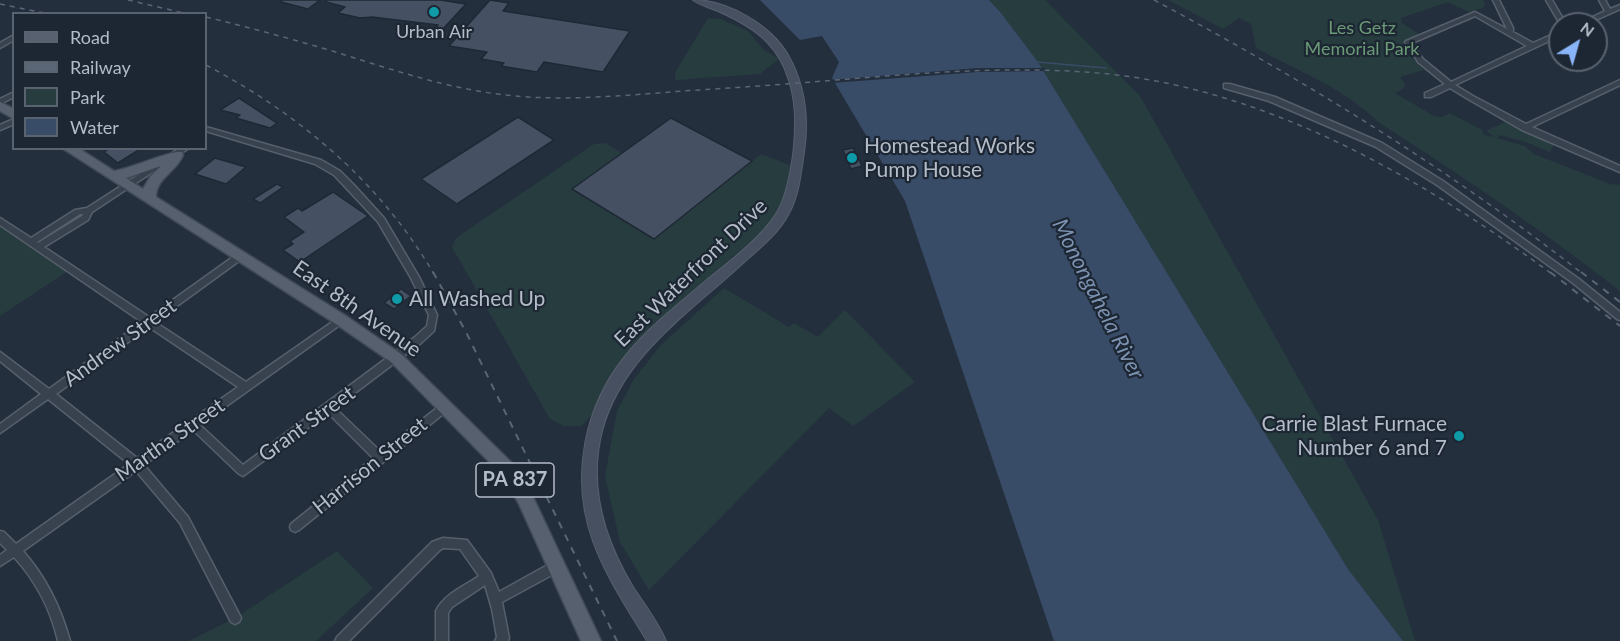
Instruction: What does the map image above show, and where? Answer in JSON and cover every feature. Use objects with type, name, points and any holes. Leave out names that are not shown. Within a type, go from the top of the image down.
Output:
[{"type":"main road","points":[[0,104],[12,113]]},
{"type":"main road","name":"East 8th Avenue","points":[[71,150],[341,320],[396,358],[510,472],[557,566],[587,639]]},
{"type":"main road","points":[[112,176],[133,173],[181,152]]},
{"type":"main road","points":[[149,198],[148,190],[152,182],[171,165],[181,152]]},
{"type":"street","name":"East Waterfront Drive","points":[[657,641],[609,561],[591,506],[589,452],[600,411],[616,378],[637,351],[779,220],[790,197],[803,129],[801,107],[793,75],[778,47],[749,22],[732,12],[698,0]]},
{"type":"street","points":[[1496,0],[1510,28],[1509,33]]},
{"type":"street","points":[[1602,0],[1609,12],[1620,7]]},
{"type":"street","points":[[1533,46],[1474,14],[1408,42],[1414,56],[1430,72],[1525,128],[1620,169]]},
{"type":"street","points":[[1428,94],[1548,39]]},
{"type":"street","points":[[1525,128],[1620,82]]},
{"type":"street","points":[[1227,86],[1272,99],[1379,145],[1440,183],[1576,280],[1620,317]]},
{"type":"street","name":"Grant Street","points":[[193,424],[243,471],[396,358],[431,328],[433,315],[415,278],[381,220],[337,173],[318,162],[207,130]]},
{"type":"street","points":[[34,244],[78,212],[89,210],[181,152]]},
{"type":"street","points":[[0,221],[245,387]]},
{"type":"street","name":"Andrew Street","points":[[0,429],[240,256]]},
{"type":"street","name":"Martha Street","points":[[0,561],[341,320]]},
{"type":"street","points":[[0,356],[50,393],[136,463],[184,520],[235,618]]},
{"type":"street","name":"Harrison Street","points":[[295,526],[445,406]]},
{"type":"street","points":[[329,408],[380,458]]},
{"type":"street","points":[[0,536],[16,550],[50,602],[62,630],[64,641]]},
{"type":"street","points":[[341,641],[436,546],[443,543],[463,544],[488,577],[497,599],[502,640]]},
{"type":"street","points":[[497,599],[557,566]]},
{"type":"street","points":[[442,641],[442,611],[448,603],[488,577]]},
{"type":"green space","points":[[989,0],[1045,0],[1140,96],[1378,520],[1415,641],[1403,641],[1348,569],[1038,62]]},
{"type":"green space","name":"Les Getz Memorial Park","points":[[1168,0],[1483,0],[1485,3],[1483,8],[1473,11],[1475,15],[1448,2],[1401,18],[1402,23],[1419,34],[1405,42],[1407,53],[1424,70],[1400,77],[1405,84],[1403,89],[1395,93],[1434,116],[1442,117],[1450,113],[1482,130],[1484,135],[1495,137],[1486,131],[1505,122],[1554,145],[1550,152],[1500,135],[1497,138],[1525,146],[1534,154],[1610,184],[1620,185],[1620,291],[1561,246],[1378,122],[1351,100],[1256,48],[1251,24],[1239,18],[1223,29]]},
{"type":"green space","points":[[708,18],[721,19],[748,31],[764,50],[779,59],[760,74],[675,80],[675,73]]},
{"type":"green space","points":[[605,143],[622,153],[572,189],[654,239],[761,154],[792,166],[783,207],[771,224],[676,307],[622,360],[594,410],[582,426],[564,426],[550,419],[452,247],[456,238],[594,144]]},
{"type":"green space","points":[[0,225],[68,271],[0,316]]},
{"type":"green space","points":[[724,288],[789,327],[794,323],[818,337],[845,310],[915,382],[853,426],[829,408],[649,590],[620,542],[605,476],[617,411],[634,379],[661,345]]},
{"type":"green space","points":[[337,551],[373,588],[316,641],[189,641],[235,618]]},
{"type":"water","name":"Monongahela River","points":[[760,0],[989,0],[1038,62],[1348,569],[1403,641],[1054,641],[905,201],[832,78],[839,62],[822,36],[800,40]]},
{"type":"pier","points":[[978,68],[1045,68],[1047,71],[979,72],[831,83],[830,80]]},
{"type":"building","points":[[281,0],[320,0],[308,9],[281,2]]},
{"type":"building","points":[[326,0],[440,0],[466,4],[442,30],[436,29],[438,25],[372,17],[360,18],[338,13],[345,7],[326,2]]},
{"type":"building","points":[[490,0],[509,3],[503,11],[630,31],[603,72],[544,62],[537,72],[501,66],[504,63],[481,59],[487,52],[449,46]]},
{"type":"building","points":[[239,98],[277,123],[270,128],[236,118],[240,115],[220,110]]},
{"type":"building","points":[[518,117],[554,140],[457,204],[421,179]]},
{"type":"building","points":[[671,118],[752,161],[654,239],[572,189]]},
{"type":"building","name":"Homestead Works Pump House","points":[[853,148],[862,166],[851,169],[843,150]]},
{"type":"building","points":[[107,150],[139,150],[118,163],[104,152]]},
{"type":"building","points":[[215,158],[246,167],[226,184],[195,174]]},
{"type":"building","points":[[277,184],[283,187],[260,203],[253,199]]},
{"type":"building","points":[[333,192],[368,216],[300,262],[283,250],[293,244],[290,241],[304,232],[284,217],[298,208],[302,211]]},
{"type":"building","name":"All Washed Up","points":[[401,289],[411,296],[394,309],[384,303]]},
{"type":"waterway","points":[[1037,62],[1106,68]]},
{"type":"railway","points":[[128,0],[179,12]]},
{"type":"railway","points":[[1154,0],[1320,94],[1428,162],[1481,198],[1583,274]]},
{"type":"railway","points":[[0,4],[39,12]]},
{"type":"railway","points":[[207,17],[298,41],[451,86],[528,97],[605,97],[987,70],[1085,72],[1149,80],[1211,94],[1272,114],[1332,140],[1390,169],[1446,202],[1552,274]]},
{"type":"railway","points":[[207,66],[273,105],[335,153],[389,209],[434,274]]},
{"type":"railway","points":[[433,272],[466,332],[617,641]]},
{"type":"railway","points":[[1550,272],[1620,326]]},
{"type":"railway","points":[[1581,272],[1620,302]]},
{"type":"place","name":"Urban Air","points":[[434,12]]},
{"type":"place","name":"Homestead Works Pump House","points":[[852,158]]},
{"type":"place","name":"All Washed Up","points":[[397,299]]},
{"type":"place","name":"Carrie Blast Furnace Number 6 and 7","points":[[1459,436]]}]
